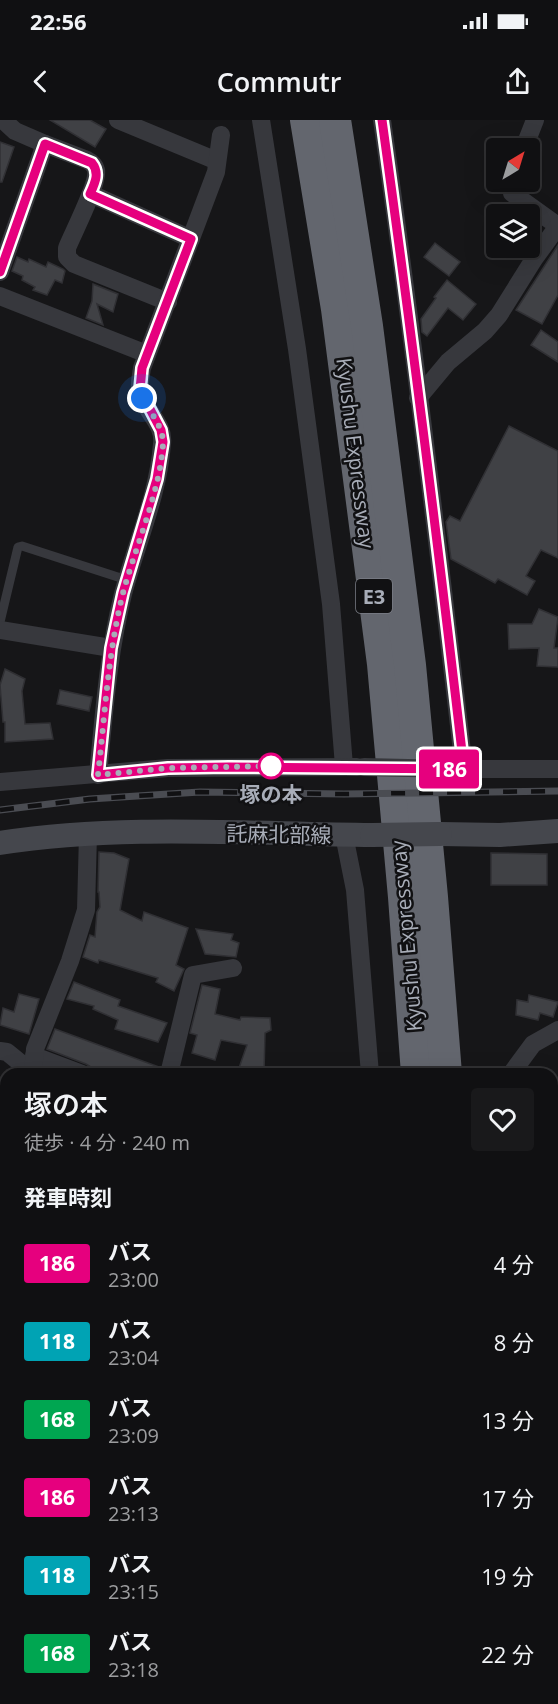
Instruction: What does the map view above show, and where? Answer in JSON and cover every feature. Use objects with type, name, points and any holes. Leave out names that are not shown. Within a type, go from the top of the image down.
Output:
[{"type":"highway","name":"Kyushu Expressway","points":[[306,120],[337,309],[383,664],[417,1068]]},
{"type":"highway","name":"Kyushu Expressway","points":[[335,120],[367,326],[409,653],[446,1068]]},
{"type":"main road","name":"託麻北部線","points":[[0,843],[32,838],[117,832],[500,835],[558,831]]},
{"type":"street","points":[[3,120],[15,131],[92,163],[95,167],[96,177],[67,248],[67,257],[74,264],[168,302]]},
{"type":"street","points":[[118,120],[217,161]]},
{"type":"street","points":[[261,120],[297,349],[329,592],[344,766]]},
{"type":"street","points":[[382,120],[434,512],[458,769]]},
{"type":"street","points":[[528,138],[535,120]]},
{"type":"street","points":[[98,775],[111,648],[157,479],[163,442],[161,430],[140,390],[142,368],[216,172],[221,135]]},
{"type":"street","points":[[0,272],[45,144]]},
{"type":"street","points":[[418,398],[448,362],[485,331],[499,315],[558,226],[512,192]]},
{"type":"street","points":[[90,194],[191,239]]},
{"type":"street","points":[[0,296],[147,354]]},
{"type":"street","points":[[0,630],[111,648]]},
{"type":"street","points":[[0,782],[168,768],[344,766],[558,769]]},
{"type":"street","points":[[0,1051],[7,1052],[34,1068],[35,1049],[70,961],[86,910],[88,834]]},
{"type":"street","points":[[344,835],[355,890],[370,1068]]},
{"type":"street","points":[[170,1068],[193,975],[233,968]]},
{"type":"street","points":[[515,1068],[533,1044],[558,1030]]},
{"type":"lane","points":[[0,622],[18,547],[22,546],[128,580]]},
{"type":"building","points":[[50,120],[90,120],[106,129],[95,147]]},
{"type":"building","points":[[0,142],[14,147],[2,182],[0,182]]},
{"type":"building","points":[[435,243],[460,262],[449,276],[424,257]]},
{"type":"building","points":[[558,245],[558,295],[542,324],[516,310]]},
{"type":"building","points":[[17,257],[28,262],[29,259],[46,267],[48,262],[63,269],[65,271],[62,283],[55,280],[47,295],[33,290],[35,287],[22,280],[23,276],[12,271]]},
{"type":"building","points":[[447,280],[476,304],[463,320],[448,308],[427,336],[422,332],[421,319]]},
{"type":"building","points":[[93,284],[118,294],[113,312],[97,304],[103,325],[86,318],[92,301]]},
{"type":"building","points":[[541,330],[558,342],[558,362],[531,345]]},
{"type":"building","points":[[509,426],[558,451],[558,558],[541,550],[526,576],[535,581],[527,595],[498,579],[495,583],[451,559],[446,522],[450,516],[460,521]]},
{"type":"building","points":[[539,609],[558,617],[554,648],[558,648],[558,667],[537,666],[539,648],[509,649],[508,624],[532,624]]},
{"type":"building","points":[[5,669],[25,679],[22,691],[25,724],[50,723],[53,739],[5,742],[0,685]]},
{"type":"building","points":[[60,690],[92,697],[89,711],[57,704]]},
{"type":"building","points":[[99,852],[114,853],[129,859],[120,910],[142,921],[144,912],[188,928],[176,965],[184,969],[174,991],[156,982],[158,978],[83,957],[90,935],[95,937],[97,912],[100,907]]},
{"type":"building","points":[[491,853],[547,854],[547,885],[491,885]]},
{"type":"building","points":[[196,929],[233,934],[231,940],[239,943],[236,957],[205,954]]},
{"type":"building","points":[[74,982],[120,1000],[118,1006],[167,1023],[158,1042],[115,1029],[118,1020],[93,1009],[94,1006],[67,999]]},
{"type":"building","points":[[202,985],[220,989],[215,1014],[240,1020],[241,1017],[270,1018],[271,1030],[265,1033],[264,1068],[239,1068],[247,1045],[221,1040],[215,1060],[192,1053],[197,1035],[190,1033]]},
{"type":"building","points":[[19,994],[39,999],[29,1034],[0,1025],[3,1008],[14,1012]]},
{"type":"building","points":[[529,995],[558,1002],[553,1017],[540,1013],[538,1020],[516,1015],[517,1000],[528,1002]]},
{"type":"building","points":[[55,1029],[159,1068],[91,1068],[47,1049]]},
{"type":"railway","points":[[0,810],[90,799],[200,792],[344,794],[558,791]]},
{"type":"bus line","name":"186","points":[[0,272],[45,144],[92,163],[96,177],[90,194],[191,239],[142,368],[140,382],[142,398],[161,430],[163,442],[157,479],[123,593],[111,648],[98,775],[168,768],[344,766],[464,769],[408,303],[382,120]]},
{"type":"place","name":"塚の本","points":[[271,766]]},
{"type":"route","points":[[142,398],[161,430],[163,442],[157,479],[123,593],[111,648],[98,775],[168,768],[275,766],[271,766]]}]
